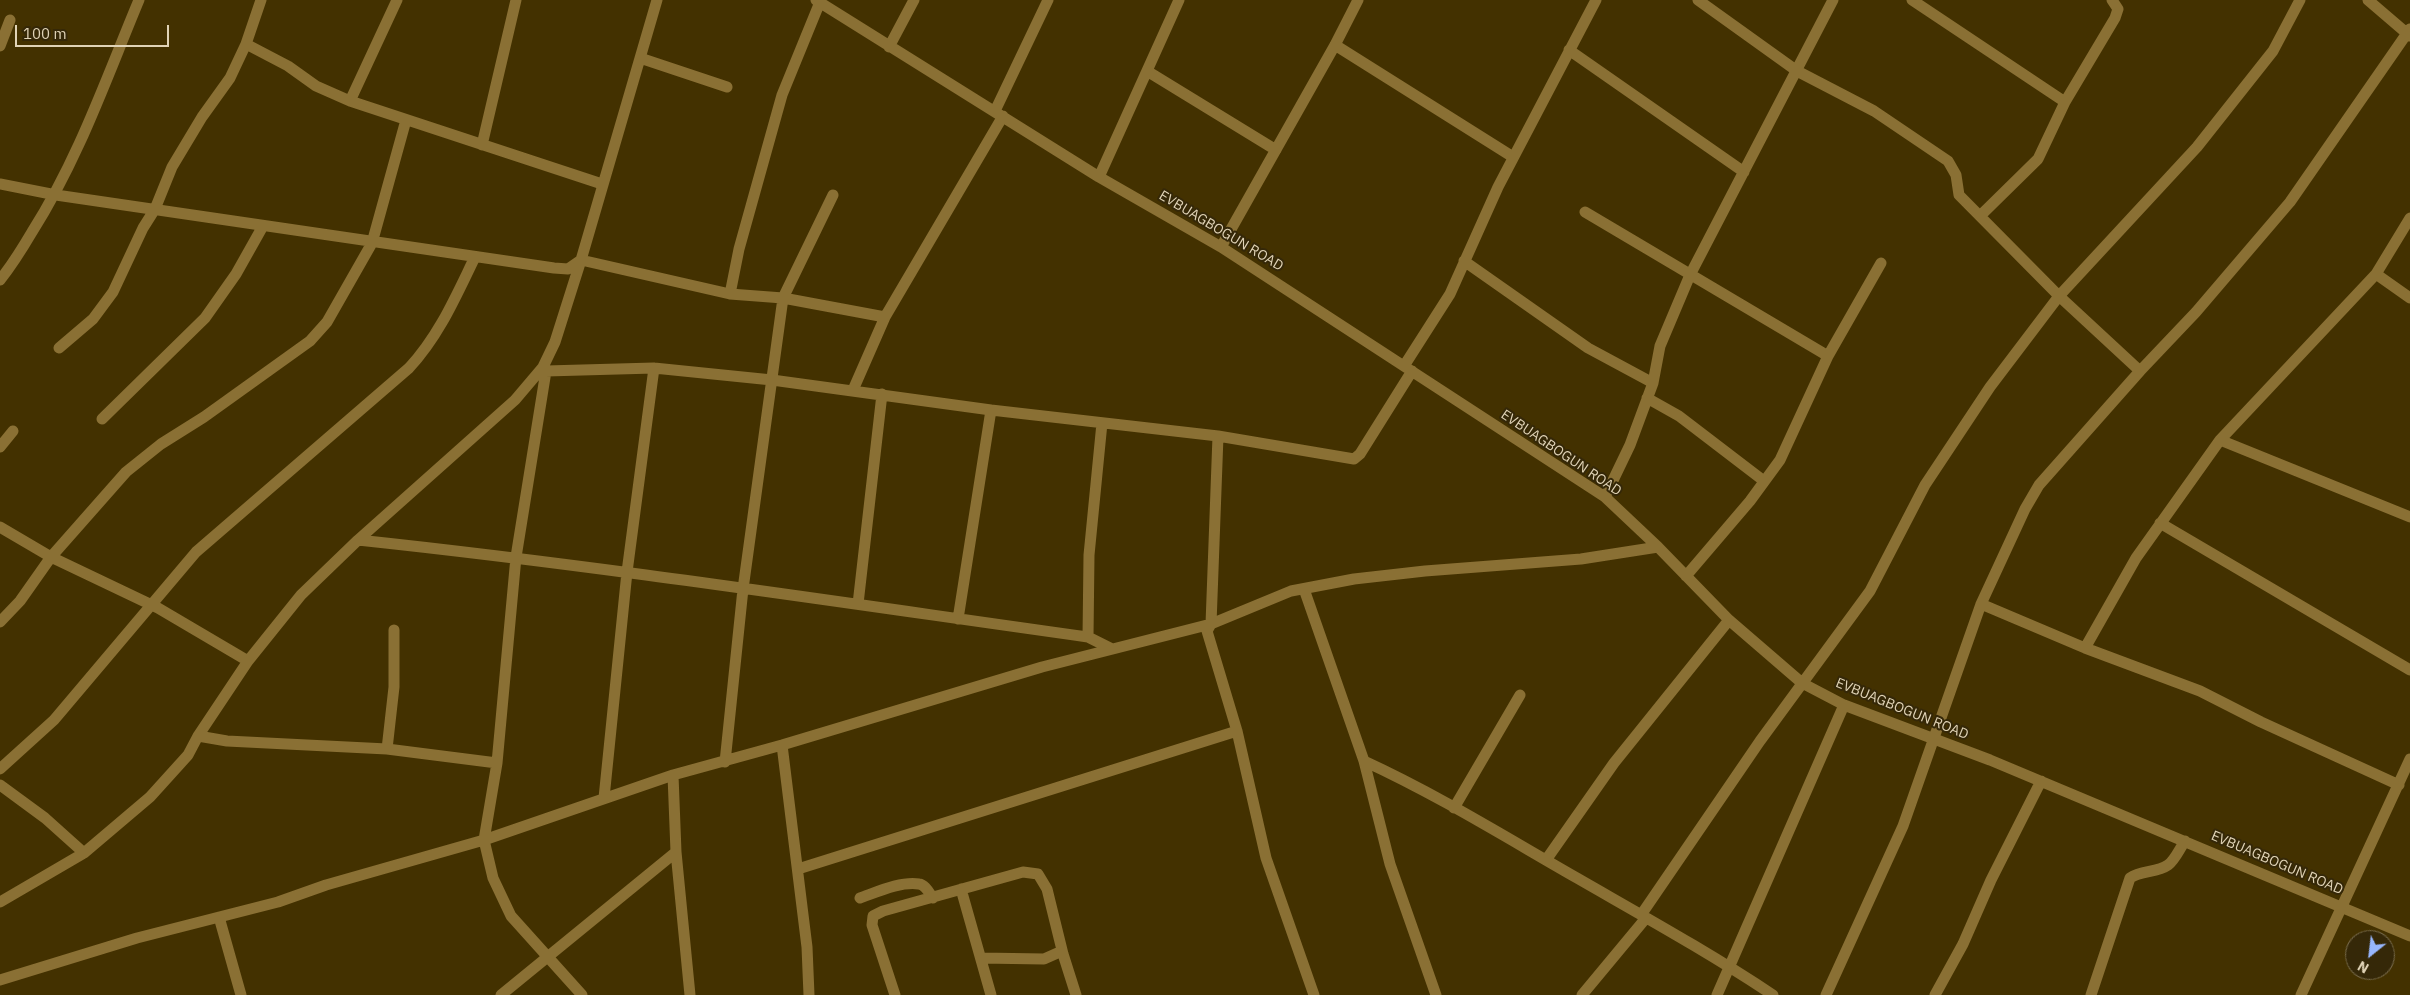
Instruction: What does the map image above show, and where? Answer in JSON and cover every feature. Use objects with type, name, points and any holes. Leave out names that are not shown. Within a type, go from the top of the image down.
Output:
[{"type":"street","points":[[0,280],[10,268],[56,195],[108,79],[138,0]]},
{"type":"street","points":[[59,348],[93,319],[113,292],[142,228],[155,209],[172,167],[202,117],[230,78],[246,44],[261,0]]},
{"type":"street","points":[[350,101],[397,0]]},
{"type":"street","points":[[482,145],[516,0]]},
{"type":"street","points":[[582,995],[549,956],[511,916],[493,878],[484,840],[497,763],[516,556],[545,369],[581,260],[657,0]]},
{"type":"street","points":[[889,47],[914,0]]},
{"type":"street","points":[[853,390],[885,317],[999,113],[1048,0]]},
{"type":"street","points":[[1099,177],[1179,0]]},
{"type":"street","points":[[1221,247],[1335,45],[1358,0]]},
{"type":"street","points":[[0,902],[84,853],[150,797],[188,755],[198,736],[248,661],[302,595],[358,540],[515,400],[545,369],[654,368],[772,380],[1102,424],[1218,436],[1354,459],[1360,454],[1450,294],[1513,158],[1596,0]]},
{"type":"street","points":[[1698,0],[1797,71],[1874,111],[1948,161],[1956,175],[1959,195],[2059,296],[2140,371]]},
{"type":"street","points":[[1605,497],[1630,444],[1653,383],[1660,346],[1690,274],[1833,0]]},
{"type":"street","points":[[1912,0],[2065,102]]},
{"type":"street","points":[[1980,216],[2038,159],[2065,102],[2115,18],[2118,9],[2112,0]]},
{"type":"street","points":[[1582,995],[1644,917],[1802,682],[1870,591],[1925,485],[1990,387],[2059,296],[2197,147],[2273,51],[2300,0]]},
{"type":"street","points":[[1826,995],[1903,826],[1932,738],[1981,604],[2039,485],[2140,371],[2196,312],[2290,202],[2409,32],[2368,0]]},
{"type":"street","points":[[730,294],[739,249],[782,95],[818,1]]},
{"type":"street","name":"EVBUAGBOGUN ROAD","points":[[818,1],[1099,177],[1221,247],[1605,497],[1658,547],[1729,620],[1802,682],[1844,705],[2041,781],[2410,936]]},
{"type":"street","points":[[0,46],[10,20]]},
{"type":"street","points":[[246,44],[288,66],[307,82],[350,101],[602,184]]},
{"type":"street","points":[[1335,45],[1513,158]]},
{"type":"street","points":[[1569,50],[1744,172]]},
{"type":"street","points":[[640,58],[727,86]]},
{"type":"street","points":[[1147,71],[1276,150]]},
{"type":"street","points":[[0,622],[20,601],[51,557],[126,472],[161,444],[204,417],[310,341],[327,322],[372,243],[406,120]]},
{"type":"street","points":[[0,184],[56,195],[475,258],[568,269],[581,260],[730,294],[783,298],[885,317]]},
{"type":"street","points":[[725,762],[743,589],[783,298],[833,195]]},
{"type":"street","points":[[1585,212],[1828,356]]},
{"type":"street","points":[[2085,648],[2124,576],[2160,522],[2220,440],[2376,274],[2410,218]]},
{"type":"street","points":[[102,419],[205,318],[236,274],[263,226]]},
{"type":"street","points":[[0,769],[54,720],[150,604],[196,552],[409,368],[426,350],[447,315],[475,258]]},
{"type":"street","points":[[1464,261],[1588,348],[1653,383]]},
{"type":"street","points":[[1686,576],[1780,460],[1828,356],[1881,263]]},
{"type":"street","points":[[2376,274],[2410,298]]},
{"type":"street","points":[[604,798],[627,572],[654,368]]},
{"type":"street","points":[[858,604],[882,394]]},
{"type":"street","points":[[1647,398],[1679,416],[1764,481]]},
{"type":"street","points":[[958,619],[991,410]]},
{"type":"street","points":[[1088,637],[1089,555],[1102,424]]},
{"type":"street","points":[[0,447],[13,431]]},
{"type":"street","points":[[1218,436],[1210,624],[1207,631],[1238,731],[1266,858],[1314,995]]},
{"type":"street","points":[[2220,440],[2410,517]]},
{"type":"street","points":[[2160,522],[2410,670]]},
{"type":"street","points":[[0,528],[51,557],[150,604],[248,661]]},
{"type":"street","points":[[358,540],[516,556],[1088,637],[1110,648]]},
{"type":"street","points":[[0,980],[137,938],[278,902],[326,885],[484,840],[673,775],[725,762],[1110,648],[1210,624],[1291,591],[1354,579],[1426,571],[1581,559],[1658,547]]},
{"type":"street","points":[[1304,589],[1364,761],[1390,864],[1436,995]]},
{"type":"street","points":[[1981,604],[2085,648],[2200,691],[2261,722],[2399,786]]},
{"type":"street","points":[[1546,860],[1614,763],[1729,620]]},
{"type":"street","points":[[386,749],[394,687],[394,630]]},
{"type":"street","points":[[1454,808],[1520,695]]},
{"type":"street","points":[[1717,995],[1844,705]]},
{"type":"street","points":[[798,869],[1238,731]]},
{"type":"street","points":[[198,736],[227,740],[386,749],[497,763]]},
{"type":"street","points":[[782,745],[807,947],[809,995]]},
{"type":"street","points":[[2300,995],[2410,759]]},
{"type":"street","points":[[1364,761],[1454,808],[1546,860],[1729,967],[1773,995]]},
{"type":"street","points":[[673,775],[676,852],[690,995]]},
{"type":"street","points":[[1935,995],[1963,944],[1991,880],[2041,781]]},
{"type":"street","points":[[0,785],[45,818],[84,853]]},
{"type":"street","points":[[2092,995],[2130,878],[2135,874],[2160,869],[2170,864],[2185,841]]},
{"type":"street","points":[[501,995],[676,852]]},
{"type":"street","points":[[895,995],[872,925],[874,916],[883,910],[933,898],[1023,872],[1038,874],[1047,888],[1062,951],[1076,995]]},
{"type":"street","points":[[860,898],[901,886],[920,884],[927,888],[933,898]]},
{"type":"street","points":[[961,889],[992,995]]},
{"type":"street","points":[[218,917],[241,995]]},
{"type":"street","points":[[981,958],[1044,958],[1062,951]]}]
